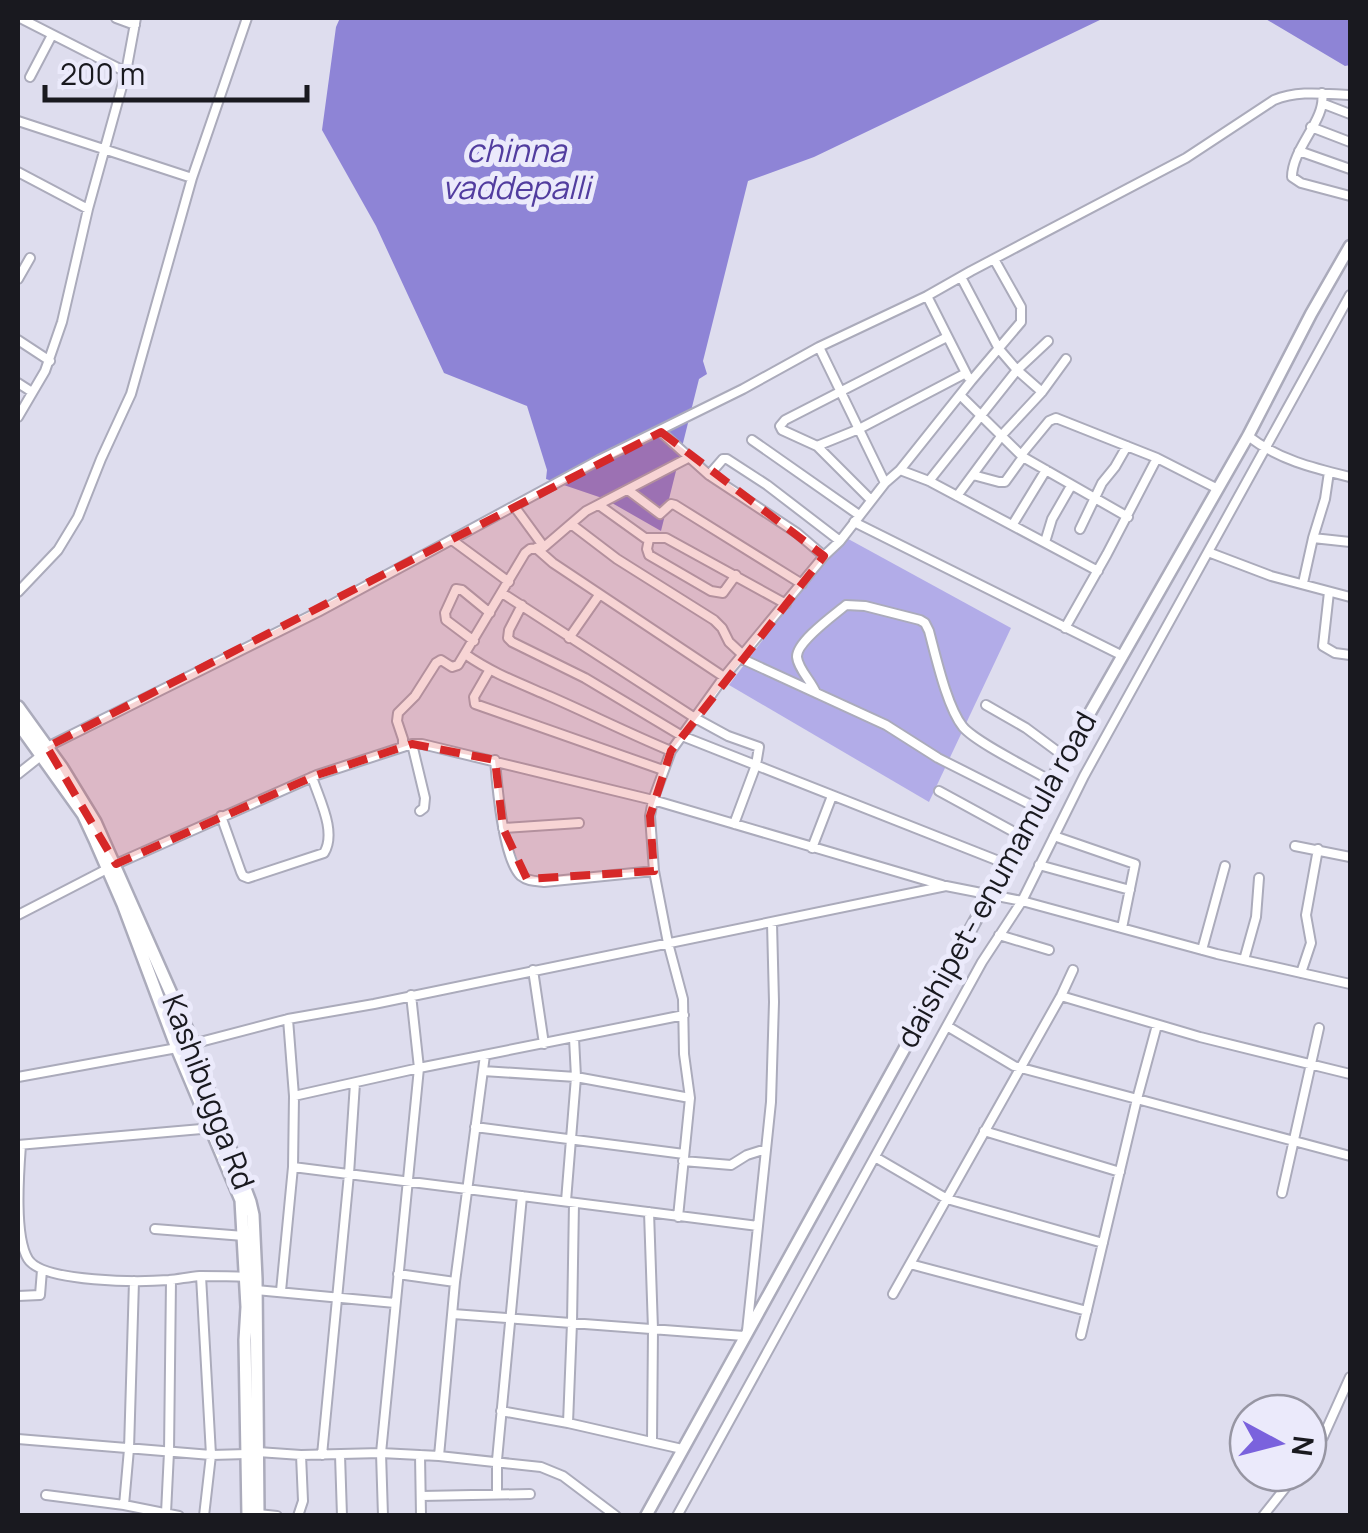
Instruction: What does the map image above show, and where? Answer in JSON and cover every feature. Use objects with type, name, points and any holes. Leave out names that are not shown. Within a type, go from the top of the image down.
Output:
[{"type":"main road","name":"Kashibugga Rd","points":[[18,707],[44,751],[96,822],[176,1048],[246,1187],[253,1215],[256,1290],[252,1453]]},
{"type":"main road","name":"Kashibugga Rd","points":[[18,723],[44,751]]},
{"type":"main road","name":"Kashibugga Rd","points":[[112,867],[193,1043],[241,1200],[255,1515]]},
{"type":"street","points":[[20,18],[126,72]]},
{"type":"street","points":[[18,416],[50,361],[126,72],[135,21],[116,18]]},
{"type":"street","points":[[18,592],[58,550],[78,517],[131,394],[192,178],[247,18]]},
{"type":"street","points":[[30,77],[52,34]]},
{"type":"street","points":[[1322,94],[1324,104],[1291,171],[1295,180],[1350,196]]},
{"type":"street","points":[[18,774],[44,751],[318,612],[818,347],[927,296],[1186,158],[1274,100],[1287,95],[1350,95]]},
{"type":"street","points":[[1324,104],[1350,114]]},
{"type":"street","points":[[18,121],[192,178]]},
{"type":"street","points":[[1311,127],[1350,142]]},
{"type":"street","points":[[1300,151],[1350,169]]},
{"type":"street","points":[[18,172],[88,209]]},
{"type":"street","name":"daishipet- enumamula road","points":[[646,1516],[990,894],[1041,810],[1051,780],[1248,436],[1350,246]]},
{"type":"street","points":[[18,280],[30,258]]},
{"type":"street","points":[[817,446],[968,377],[999,349],[1022,322],[1023,315],[994,259]]},
{"type":"street","points":[[961,277],[999,349],[1042,392]]},
{"type":"street","points":[[677,1516],[947,1026],[1022,901],[1084,776],[1350,295]]},
{"type":"street","points":[[927,296],[968,377]]},
{"type":"street","points":[[871,500],[817,446],[780,426],[947,337]]},
{"type":"street","points":[[18,340],[50,361]]},
{"type":"street","points":[[929,480],[980,414],[1048,341]]},
{"type":"street","points":[[818,347],[886,482]]},
{"type":"street","points":[[957,496],[1066,359]]},
{"type":"street","points":[[678,1217],[690,1098],[681,985],[668,943],[654,870],[650,816],[663,770],[671,751],[724,678],[900,470],[960,395],[968,377]]},
{"type":"street","points":[[18,383],[32,392]]},
{"type":"street","points":[[960,395],[1022,456],[1128,517]]},
{"type":"street","points":[[972,475],[1005,482],[1056,418],[1157,458],[1218,489]]},
{"type":"street","points":[[660,432],[709,474],[782,522],[824,556]]},
{"type":"street","points":[[1248,436],[1288,460],[1350,477]]},
{"type":"street","points":[[752,440],[857,519],[1123,656]]},
{"type":"street","points":[[1080,529],[1102,483],[1127,446]]},
{"type":"street","points":[[420,811],[425,798],[397,721],[398,713],[415,696],[436,663],[441,660],[456,666],[525,553],[540,548],[586,511],[690,456]]},
{"type":"street","points":[[709,474],[725,458],[840,540]]},
{"type":"street","points":[[1065,628],[1157,458]]},
{"type":"street","points":[[900,470],[929,480],[1098,571]]},
{"type":"street","points":[[1013,524],[1046,470]]},
{"type":"street","points":[[1303,583],[1329,472]]},
{"type":"street","points":[[1044,542],[1071,486]]},
{"type":"street","points":[[628,490],[660,514],[675,504],[802,584]]},
{"type":"street","points":[[600,505],[650,539],[666,538],[786,604]]},
{"type":"street","points":[[514,506],[553,563],[724,678]]},
{"type":"street","points":[[570,524],[714,620],[742,656],[886,724],[938,758],[1041,810]]},
{"type":"street","points":[[1313,538],[1350,542]]},
{"type":"street","points":[[650,539],[649,555],[716,593],[726,591],[736,575]]},
{"type":"street","points":[[452,540],[508,582]]},
{"type":"street","points":[[1208,552],[1271,576],[1350,597]]},
{"type":"street","points":[[474,641],[446,620],[456,589],[490,614]]},
{"type":"street","points":[[1329,592],[1323,646],[1328,651],[1350,655]]},
{"type":"street","points":[[502,593],[695,718],[759,747],[734,824]]},
{"type":"street","points":[[569,638],[599,595]]},
{"type":"street","points":[[522,605],[508,630],[512,642],[586,678],[682,736],[1008,865]]},
{"type":"street","points":[[816,693],[797,659],[798,650],[846,605],[920,620],[926,623],[960,724],[973,736],[1051,780]]},
{"type":"street","points":[[465,654],[489,671],[671,751]]},
{"type":"street","points":[[489,671],[474,697],[475,704],[663,770]]},
{"type":"street","points":[[986,705],[1065,756]]},
{"type":"street","points":[[18,916],[112,867],[312,777],[407,746],[430,745],[653,800],[946,886],[1022,901],[1202,950],[1350,984]]},
{"type":"street","points":[[494,760],[503,828],[521,876],[544,882],[654,870]]},
{"type":"street","points":[[221,816],[243,876],[255,877],[324,853],[330,835],[312,777]]},
{"type":"street","points":[[940,792],[1025,838]]},
{"type":"street","points":[[812,848],[832,796]]},
{"type":"street","points":[[503,828],[579,823]]},
{"type":"street","points":[[1054,836],[1134,862],[1122,928]]},
{"type":"street","points":[[1295,846],[1350,856]]},
{"type":"street","points":[[1301,973],[1311,943],[1306,916],[1318,849]]},
{"type":"street","points":[[1040,866],[1130,890]]},
{"type":"street","points":[[1202,950],[1225,866]]},
{"type":"street","points":[[1244,960],[1256,918],[1260,878]]},
{"type":"street","points":[[18,1077],[176,1048],[288,1019],[946,886]]},
{"type":"street","points":[[453,1314],[745,1334],[771,1102],[772,923]]},
{"type":"street","points":[[999,936],[1049,950]]},
{"type":"street","points":[[533,970],[544,1044]]},
{"type":"street","points":[[893,1294],[1073,970]]},
{"type":"street","points":[[383,1516],[382,1453],[420,1068],[411,995]]},
{"type":"street","points":[[1061,996],[1350,1074]]},
{"type":"street","points":[[294,1096],[684,1015]]},
{"type":"street","points":[[281,1291],[294,1167],[288,1019]]},
{"type":"street","points":[[1081,1335],[1157,1025]]},
{"type":"street","points":[[947,1026],[1020,1068],[1350,1156]]},
{"type":"street","points":[[1282,1193],[1319,1028]]},
{"type":"street","points":[[568,1423],[574,1038]]},
{"type":"street","points":[[439,1456],[455,1282],[485,1055]]},
{"type":"street","points":[[484,1071],[576,1077],[690,1098]]},
{"type":"street","points":[[322,1455],[355,1083]]},
{"type":"street","points":[[475,1127],[731,1165],[766,1148]]},
{"type":"street","points":[[217,1128],[19,1145],[22,1233],[28,1259],[42,1270],[80,1278],[134,1281],[246,1276]]},
{"type":"street","points":[[984,1131],[1120,1172]]},
{"type":"street","points":[[875,1157],[946,1199],[1103,1243]]},
{"type":"street","points":[[294,1167],[758,1226]]},
{"type":"street","points":[[497,1494],[522,1196]]},
{"type":"street","points":[[648,1212],[652,1441]]},
{"type":"street","points":[[155,1229],[244,1236]]},
{"type":"street","points":[[910,1264],[1087,1311]]},
{"type":"street","points":[[18,1296],[40,1295],[42,1270]]},
{"type":"street","points":[[398,1274],[455,1282]]},
{"type":"street","points":[[201,1276],[211,1455],[204,1516]]},
{"type":"street","points":[[166,1513],[171,1280]]},
{"type":"street","points":[[124,1504],[134,1281]]},
{"type":"street","points":[[256,1290],[395,1303]]},
{"type":"street","points":[[1328,1424],[1350,1377]]},
{"type":"street","points":[[502,1411],[682,1449]]},
{"type":"street","points":[[18,1439],[211,1455],[382,1453],[497,1460],[557,1472],[616,1516]]},
{"type":"street","points":[[298,1516],[303,1501],[301,1455]]},
{"type":"street","points":[[340,1455],[342,1516]]},
{"type":"street","points":[[420,1455],[422,1516]]},
{"type":"street","points":[[1263,1516],[1281,1493]]},
{"type":"street","points":[[421,1496],[530,1494]]},
{"type":"street","points":[[46,1495],[124,1504],[179,1516]]},
{"type":"street","points":[[255,1515],[276,1516]]},
{"type":"highlighted area","points":[[661,432],[824,556],[671,751],[650,816],[654,871],[527,879],[503,828],[495,760],[412,744],[317,775],[116,864],[47,747]]},
{"type":"shaded area","points":[[841,535],[1011,628],[929,802],[729,685]]},
{"type":"water","name":"chinna vaddepalli","points":[[340,18],[1104,18],[814,157],[748,181],[703,361],[707,374],[699,379],[661,531],[605,499],[546,479],[547,470],[527,406],[444,373],[376,226],[322,130]]},
{"type":"water","points":[[1264,18],[1350,18],[1350,65],[1345,66]]}]
